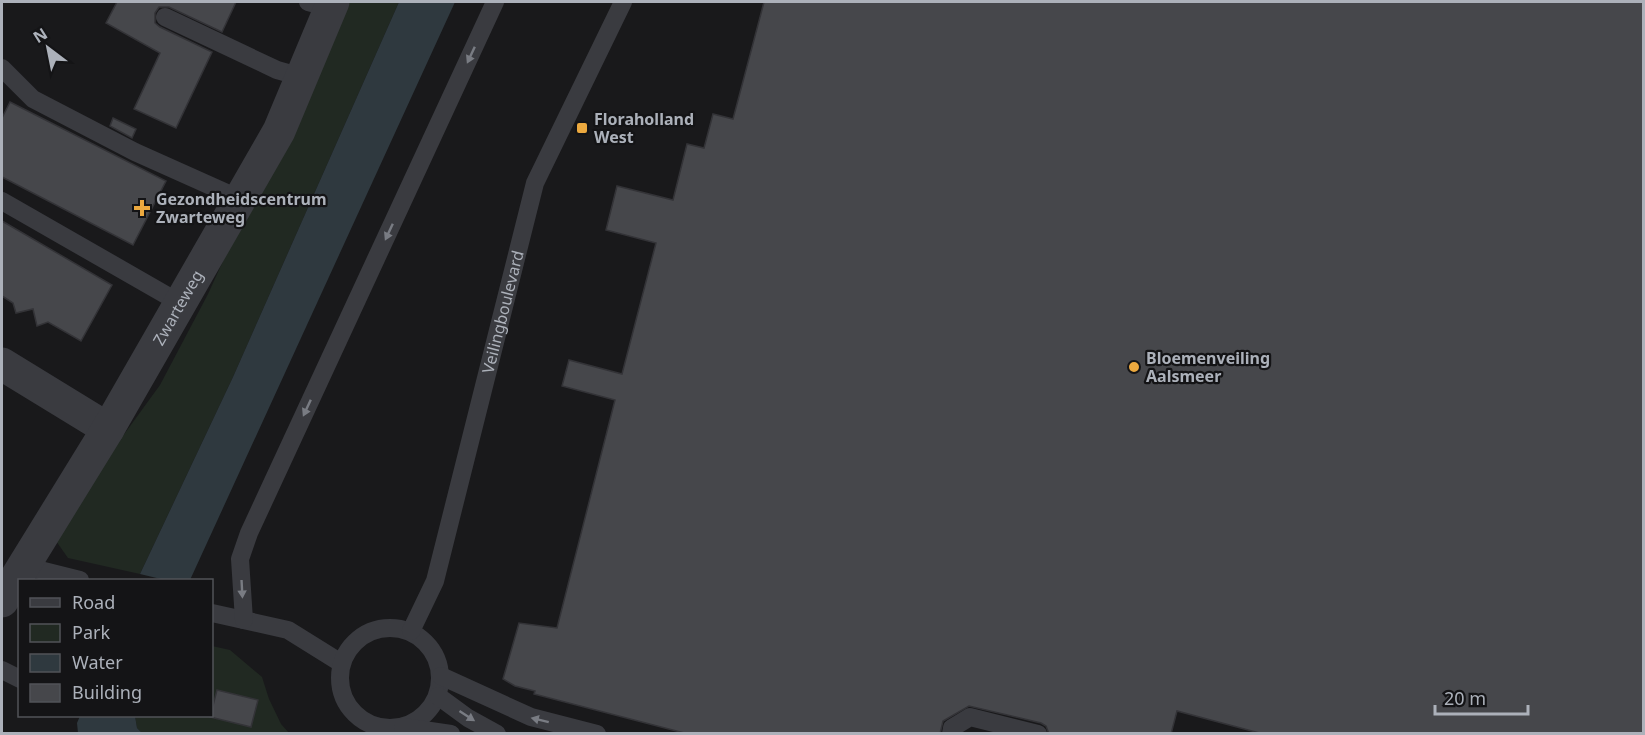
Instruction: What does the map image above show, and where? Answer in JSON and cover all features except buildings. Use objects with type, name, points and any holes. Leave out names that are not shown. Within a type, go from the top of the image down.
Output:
[{"type":"street","name":"Zwarteweg","points":[[2,602],[108,429],[279,131],[302,77],[324,4]]},
{"type":"street","points":[[2,364],[108,429]]},
{"type":"lane","points":[[244,620],[240,560],[249,533],[495,2]]},
{"type":"lane","name":"Veilingboulevard","points":[[411,631],[435,580],[535,183],[623,2]]},
{"type":"lane","points":[[165,17],[277,70],[302,77]]},
{"type":"lane","points":[[2,68],[33,99],[135,152],[240,199]]},
{"type":"lane","points":[[2,201],[166,295]]},
{"type":"lane","points":[[24,566],[76,579]]},
{"type":"lane","points":[[213,613],[288,630],[341,663]]},
{"type":"lane","points":[[403,727],[428,712],[438,696],[441,676],[436,655],[427,642],[411,631],[385,627],[357,638],[341,663],[342,694],[368,728],[403,727],[451,734]]},
{"type":"lane","points":[[2,670],[18,678]]},
{"type":"lane","points":[[441,676],[531,717],[597,734]]},
{"type":"lane","points":[[438,696],[468,718],[497,734]]},
{"type":"lane","points":[[951,734],[952,729],[970,717],[1038,734]]},
{"type":"green space","points":[[341,2],[399,2],[233,377],[140,574],[68,558],[56,541],[109,455],[160,385],[208,294]]},
{"type":"green space","points":[[213,646],[230,650],[262,677],[281,724],[289,733],[142,733],[137,728],[135,717],[213,717]]},
{"type":"water","points":[[399,2],[455,2],[190,579],[161,579],[140,574],[233,377]]},
{"type":"water","points":[[80,717],[135,717],[137,728],[142,733],[78,733],[77,723]]},
{"type":"place","name":"Floraholland West","points":[[582,128]]},
{"type":"place","name":"Gezondheidscentrum Zwarteweg","points":[[142,208]]},
{"type":"place","name":"Bloemenveiling Aalsmeer","points":[[1134,367]]}]
